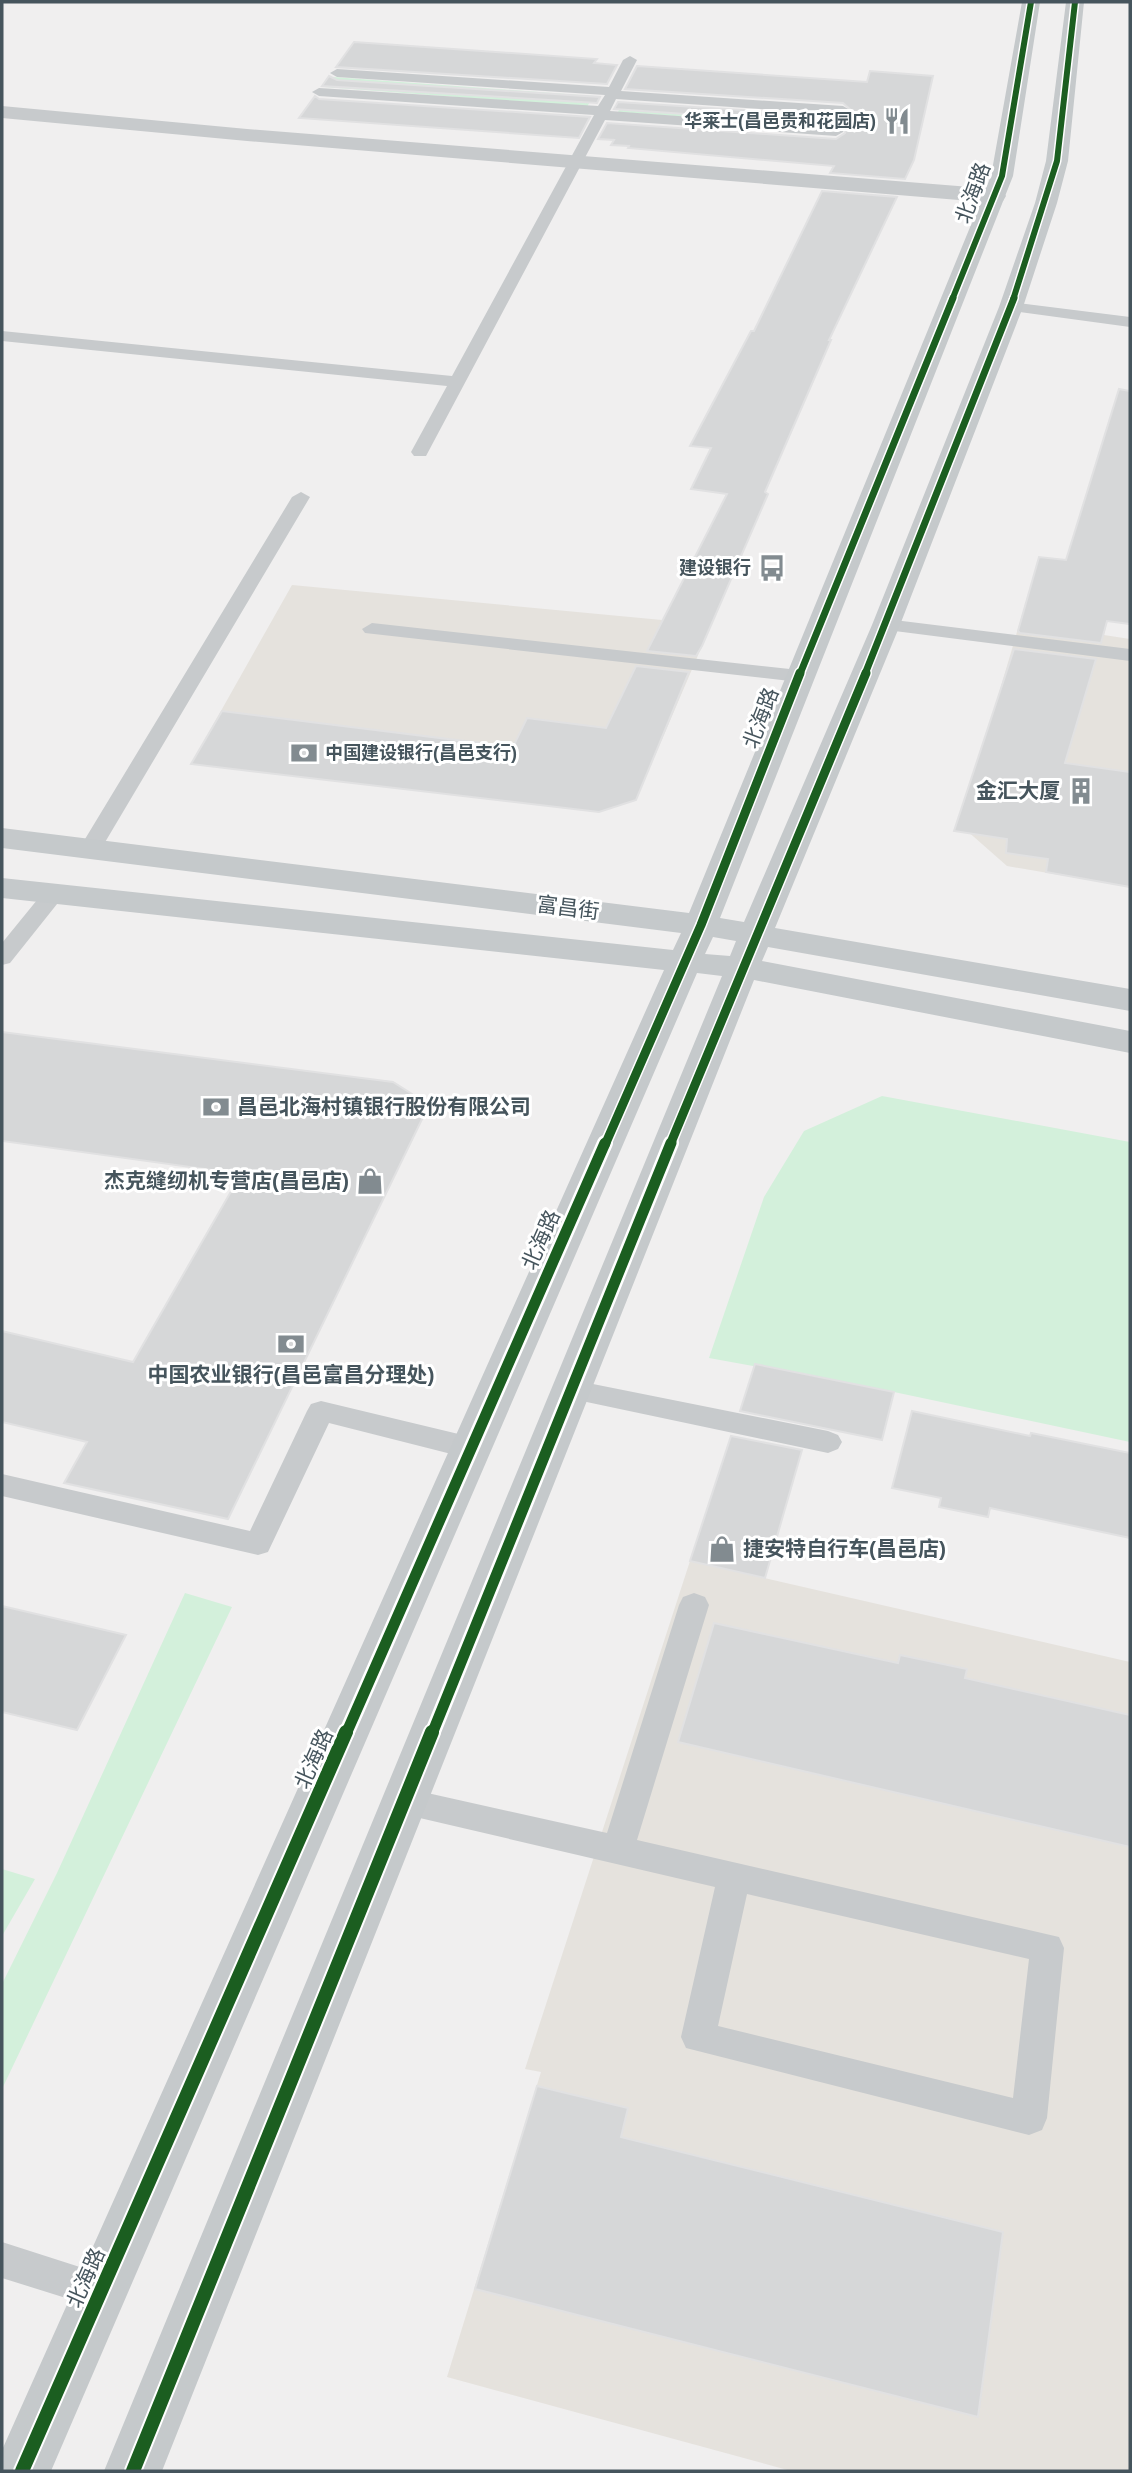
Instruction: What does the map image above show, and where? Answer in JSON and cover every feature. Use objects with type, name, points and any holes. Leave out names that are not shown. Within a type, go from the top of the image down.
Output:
[{"type":"main road","name":"北海路","points":[[22,2471],[693,943],[995,196],[1006,156],[1031,2]]},
{"type":"main road","points":[[133,2471],[749,952],[886,625],[1011,307],[1046,203],[1057,161],[1075,2]]},
{"type":"main road","name":"富昌街","points":[[2,838],[90,849],[749,952],[1130,1000]]},
{"type":"main road","name":"富昌街","points":[[2,888],[693,943]]},
{"type":"main road","name":"富昌街","points":[[749,952],[1130,1042]]},
{"type":"street","points":[[2,112],[575,163],[995,196]]},
{"type":"lane","points":[[421,452],[630,60]]},
{"type":"lane","points":[[319,92],[836,132],[843,110],[337,73]]},
{"type":"lane","points":[[1011,307],[1130,322]]},
{"type":"lane","points":[[2,336],[458,382]]},
{"type":"lane","points":[[90,849],[301,497]]},
{"type":"lane","points":[[886,625],[1130,655]]},
{"type":"lane","points":[[372,629],[799,676]]},
{"type":"lane","points":[[2,958],[54,894]]},
{"type":"lane","points":[[573,1390],[828,1442]]},
{"type":"lane","points":[[2,1485],[258,1544],[321,1411],[471,1448]]},
{"type":"lane","points":[[618,1850],[694,1605]]},
{"type":"lane","points":[[405,1802],[1047,1948],[1029,2118],[698,2037],[734,1877]]},
{"type":"lane","points":[[2,2260],[101,2291]]},
{"type":"shaded area","points":[[1039,557],[1120,567],[1104,635],[1130,639],[1130,887],[1007,866],[957,822],[994,710]]},
{"type":"shaded area","points":[[292,585],[662,620],[654,638],[702,646],[636,800],[599,812],[191,764]]},
{"type":"shaded area","points":[[690,1561],[1130,1662],[1130,2471],[791,2471],[447,2377],[541,2072],[525,2069]]},
{"type":"green space","points":[[333,77],[593,96],[587,107],[325,87]]},
{"type":"green space","points":[[623,102],[829,116],[825,127],[618,112]]},
{"type":"green space","points":[[882,1096],[1130,1142],[1130,1442],[894,1392],[709,1358],[764,1197],[804,1131]]},
{"type":"green space","points":[[185,1593],[232,1607],[2,2089],[2,1984],[57,1873]]},
{"type":"green space","points":[[2,1869],[35,1879],[2,1936]]},
{"type":"building","points":[[354,42],[597,59],[594,63],[617,65],[607,84],[336,67]]},
{"type":"building","points":[[637,66],[867,82],[870,71],[933,76],[914,160],[905,179],[830,173],[834,166],[611,145],[614,140],[598,139],[607,123],[836,139],[845,133],[852,111],[843,103],[625,89]]},
{"type":"building","points":[[329,76],[337,80],[600,97],[597,103],[322,86]]},
{"type":"building","points":[[315,96],[319,99],[590,117],[579,138],[299,118]]},
{"type":"building","points":[[618,102],[831,116],[828,124],[614,109]]},
{"type":"building","points":[[822,191],[897,197],[829,340],[765,492],[768,494],[702,646],[696,656],[647,651],[727,494],[691,489],[711,448],[690,446],[751,331],[754,331]]},
{"type":"building","points":[[1119,389],[1130,391],[1130,624],[1107,621],[1101,643],[1020,633],[1018,631],[1039,557],[1066,560]]},
{"type":"building","points":[[1014,649],[1096,659],[1065,763],[1130,772],[1130,887],[1046,872],[1048,859],[1006,853],[1007,839],[954,831]]},
{"type":"building","points":[[636,666],[689,672],[636,800],[599,812],[191,764],[222,711],[513,747],[527,718],[606,728]]},
{"type":"building","points":[[2,1032],[393,1082],[412,1094],[425,1113],[228,1519],[64,1483],[87,1442],[2,1422],[2,1331],[133,1362],[241,1174],[2,1141]]},
{"type":"building","points":[[755,1364],[894,1392],[882,1440],[740,1411]]},
{"type":"building","points":[[912,1411],[1030,1436],[1031,1433],[1130,1453],[1130,1538],[990,1508],[988,1517],[939,1507],[941,1498],[892,1488]]},
{"type":"building","points":[[731,1436],[802,1450],[765,1578],[690,1561]]},
{"type":"building","points":[[2,1606],[126,1635],[77,1730],[2,1712]]},
{"type":"building","points":[[714,1623],[898,1663],[900,1655],[967,1669],[965,1678],[1130,1715],[1130,1847],[678,1742]]},
{"type":"building","points":[[537,2086],[628,2108],[621,2137],[1003,2232],[978,2417],[475,2289]]},
{"type":"cycle path","points":[[22,2471],[701,925],[1002,176],[1031,2]]},
{"type":"cycle path","points":[[133,2471],[755,936],[886,625],[1011,307],[1046,203],[1057,161],[1075,2]]},
{"type":"place","name":"华莱士(昌邑贵和花园店)","points":[[897,121]]},
{"type":"place","name":"建设银行","points":[[772,568]]},
{"type":"place","name":"中国建设银行(昌邑支行)","points":[[304,753]]},
{"type":"place","name":"金汇大厦","points":[[1081,791]]},
{"type":"place","name":"昌邑北海村镇银行股份有限公司","points":[[216,1107]]},
{"type":"place","name":"杰克缝纫机专营店(昌邑店)","points":[[370,1181]]},
{"type":"place","name":"中国农业银行(昌邑富昌分理处)","points":[[291,1344]]},
{"type":"place","name":"捷安特自行车(昌邑店)","points":[[722,1549]]}]
